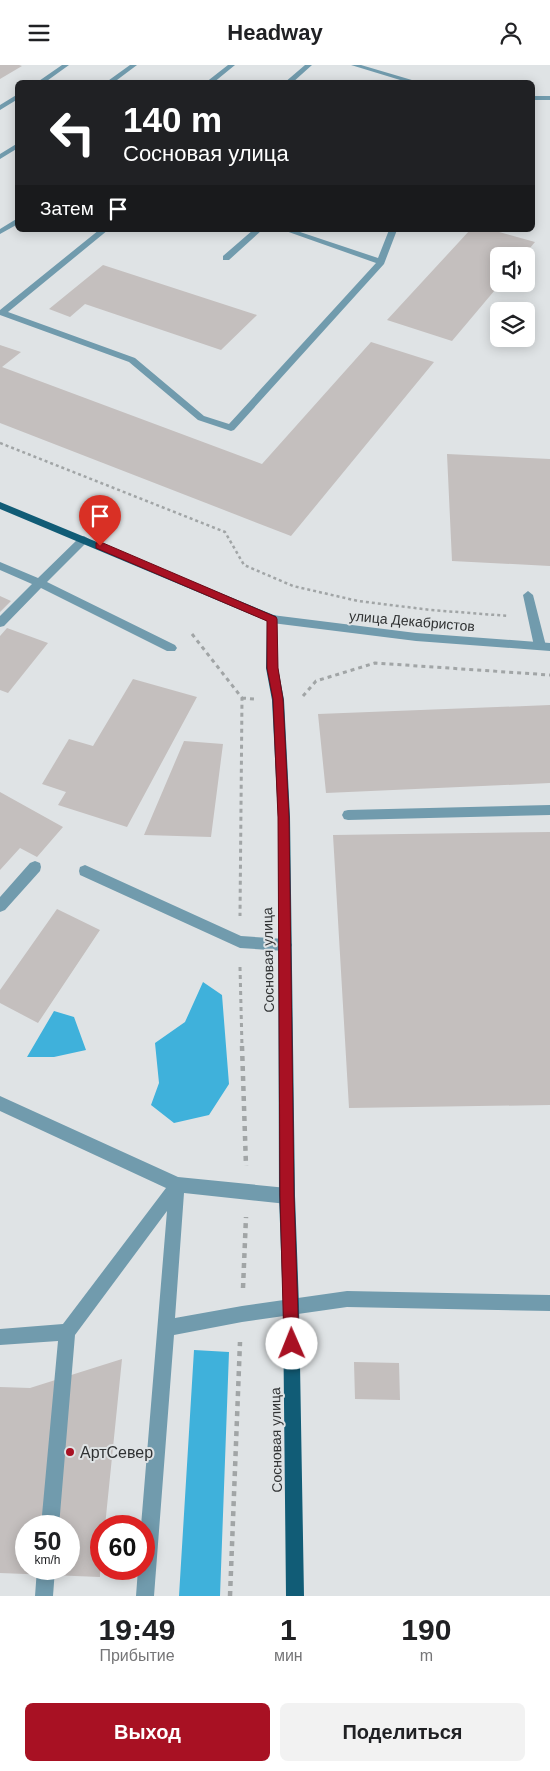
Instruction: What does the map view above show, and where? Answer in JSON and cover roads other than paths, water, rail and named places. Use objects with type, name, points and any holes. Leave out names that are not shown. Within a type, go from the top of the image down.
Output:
[{"type":"main road","points":[[0,505],[272,619]]},
{"type":"main road","name":"Сосновая улица","points":[[272,619],[272,668],[278,699],[283,807],[287,1196],[291,1306],[295,1596]]},
{"type":"street","points":[[44,80],[66,65]]},
{"type":"street","points":[[112,80],[134,65]]},
{"type":"street","points":[[212,80],[232,65]]},
{"type":"street","points":[[291,80],[309,65]]},
{"type":"street","points":[[359,66],[401,80]]},
{"type":"street","points":[[0,108],[15,98]]},
{"type":"street","points":[[535,98],[550,98]]},
{"type":"street","points":[[0,157],[15,147]]},
{"type":"street","points":[[0,232],[15,222]]},
{"type":"street","points":[[1,313],[102,232]]},
{"type":"street","points":[[226,258],[256,232]]},
{"type":"street","points":[[293,232],[381,262]]},
{"type":"street","points":[[1,313],[132,360],[201,417],[232,429],[381,262],[392,232]]},
{"type":"street","points":[[0,623],[84,539]]},
{"type":"street","points":[[0,566],[39,583],[171,648]]},
{"type":"street","points":[[528,595],[532,617],[545,646]]},
{"type":"street","name":"улица Декабристов","points":[[272,619],[416,637],[545,646]]},
{"type":"street","points":[[348,815],[550,810]]},
{"type":"street","points":[[0,906],[35,867]]},
{"type":"street","points":[[85,871],[240,942],[285,945]]},
{"type":"street","points":[[0,1103],[177,1185],[287,1196]]},
{"type":"street","points":[[145,1596],[177,1185]]},
{"type":"street","points":[[51,1515],[67,1333],[177,1185]]},
{"type":"street","points":[[166,1328],[242,1313],[347,1299],[550,1303]]},
{"type":"street","points":[[0,1337],[67,1333]]},
{"type":"street","points":[[44,1596],[45,1580]]},
{"type":"place","name":"АртСевер","points":[[70,1452]]}]
